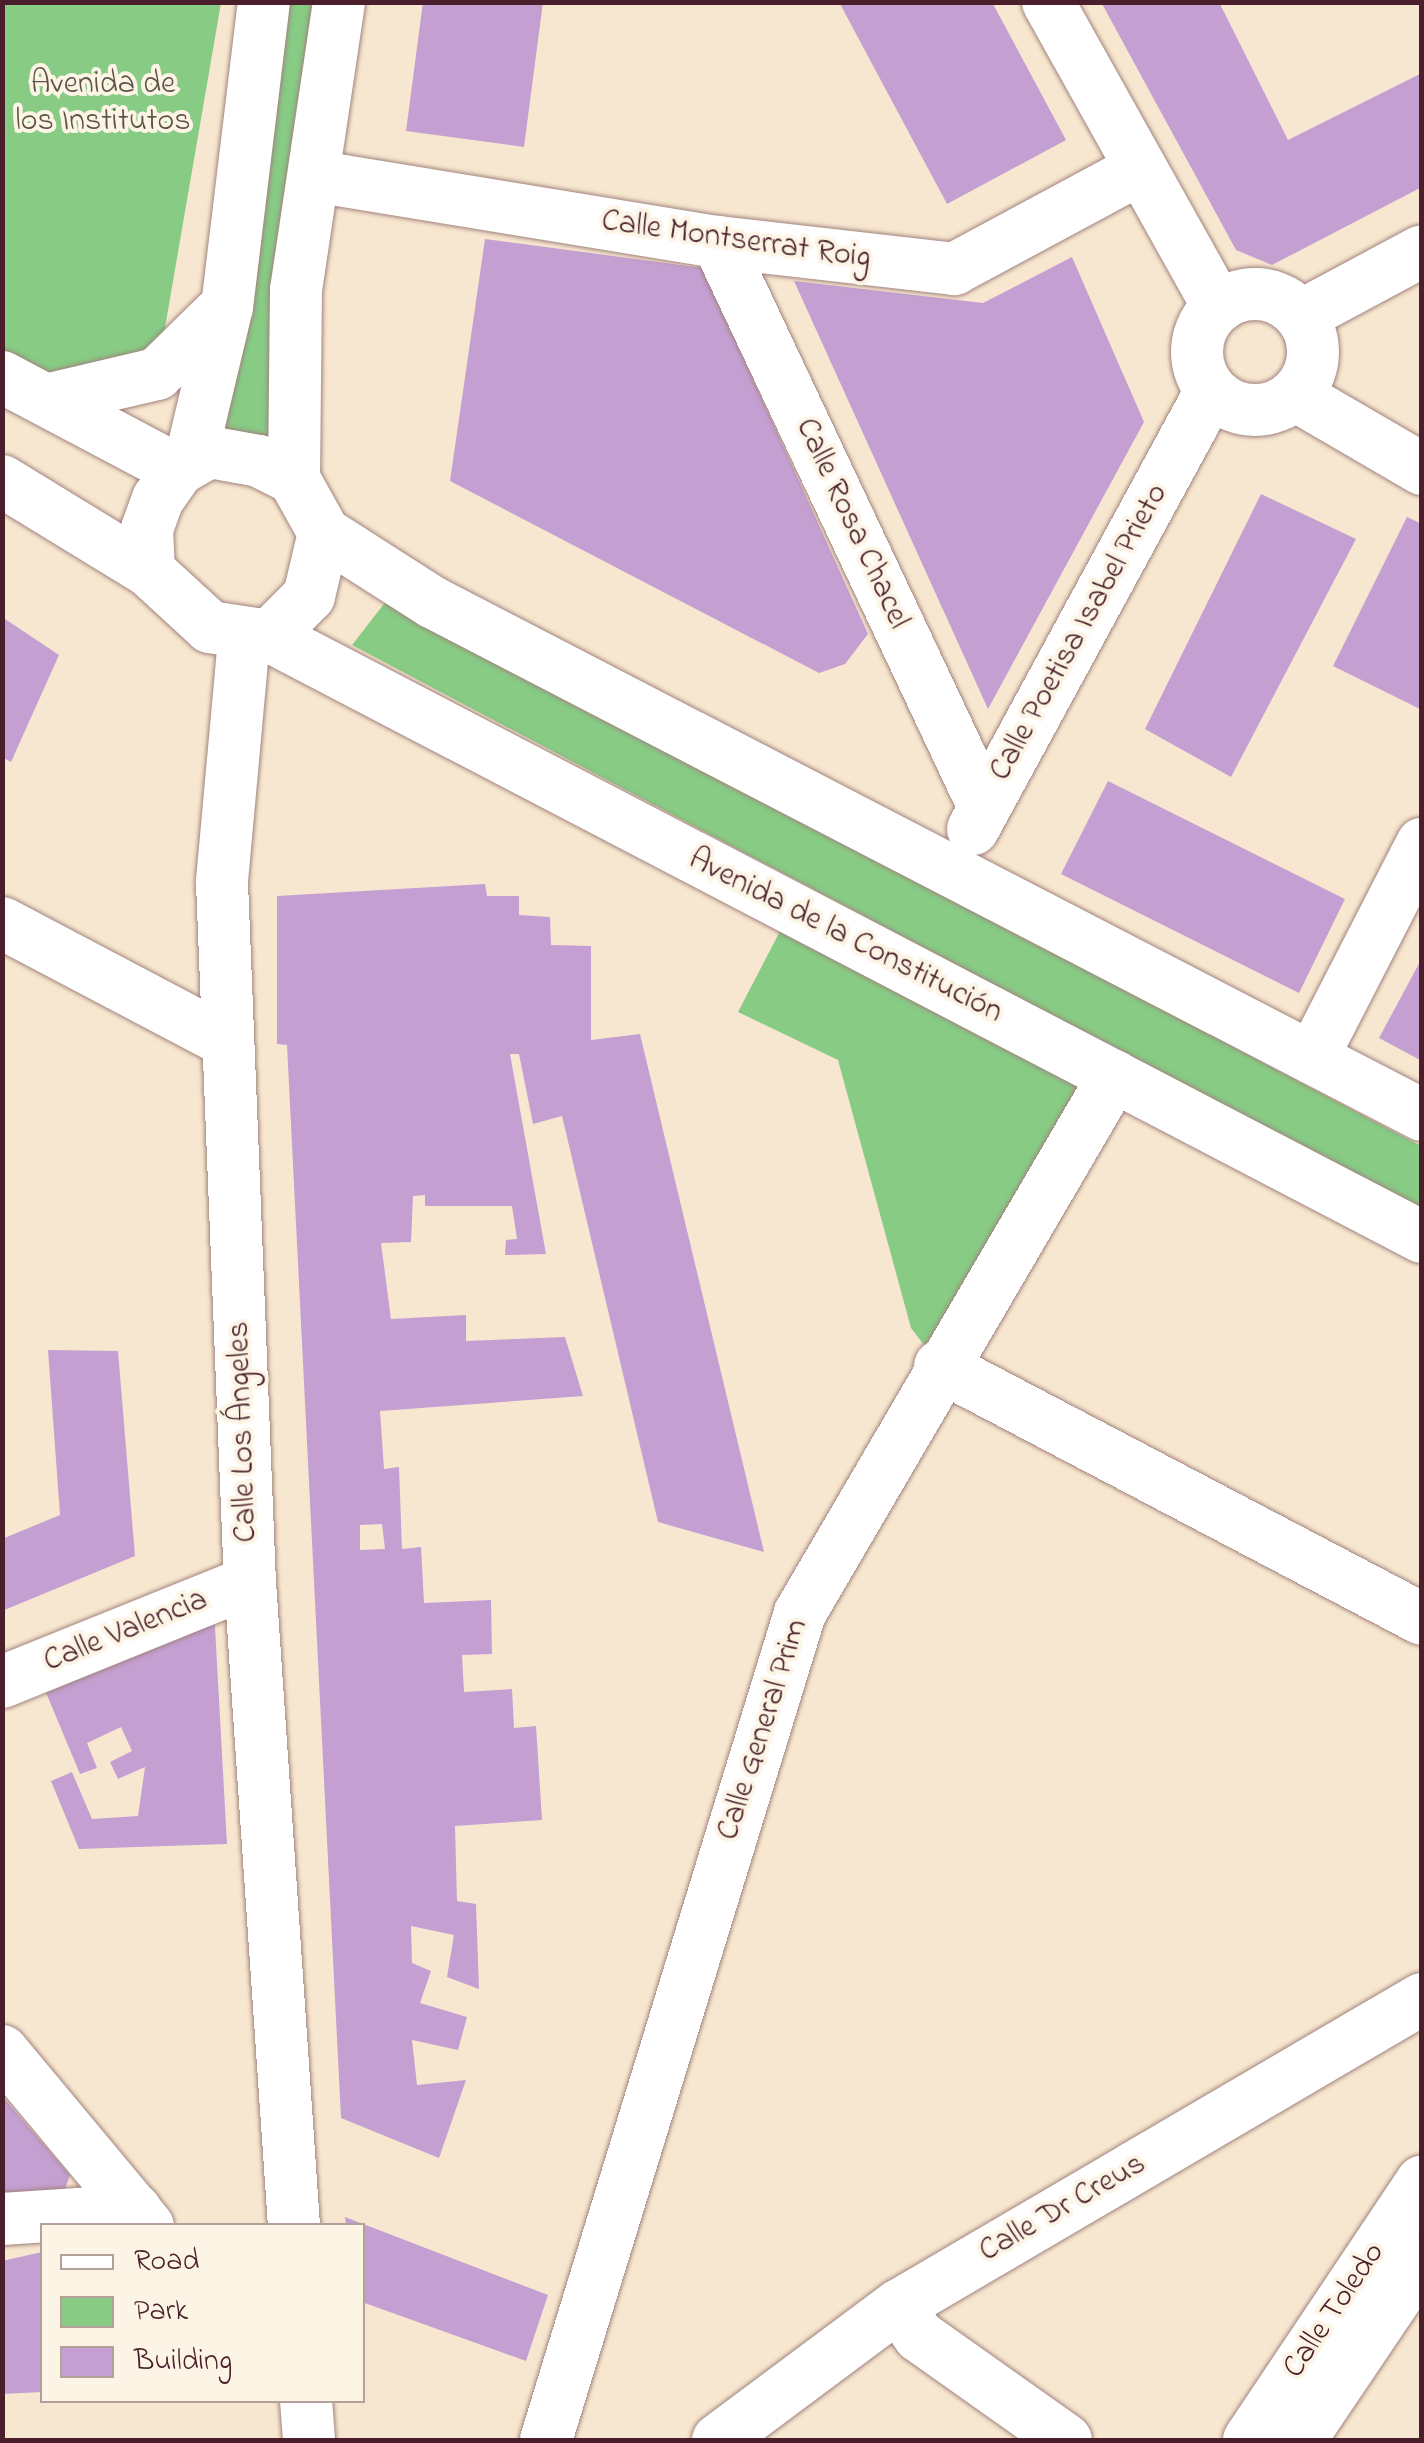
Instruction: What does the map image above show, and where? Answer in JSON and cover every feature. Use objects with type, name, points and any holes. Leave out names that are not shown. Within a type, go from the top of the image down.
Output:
[{"type":"street","points":[[149,572],[147,529],[184,466],[227,307],[264,2]]},
{"type":"street","points":[[339,2],[288,398],[294,479],[324,533],[432,602],[950,875],[1422,1116]]},
{"type":"street","points":[[1048,2],[1136,171],[1218,306]]},
{"type":"street","name":"Calle Montserrat Roig","points":[[314,176],[718,242],[954,269],[1136,171]]},
{"type":"street","name":"Calle Rosa Chacel","points":[[718,242],[984,807]]},
{"type":"street","points":[[1301,316],[1422,251]]},
{"type":"street","points":[[1262,293],[1301,316],[1314,348],[1294,395],[1252,410],[1211,391],[1196,347],[1218,306],[1262,293]]},
{"type":"street","points":[[50,400],[157,374],[227,307]]},
{"type":"street","points":[[2,378],[184,466],[234,454],[294,479]]},
{"type":"street","name":"Calle Poetisa Isabel Prieto","points":[[950,875],[1211,391]]},
{"type":"street","points":[[1294,395],[1422,469]]},
{"type":"street","points":[[2,482],[149,572],[190,616],[257,637],[309,596],[324,533]]},
{"type":"street","name":"Calle Los Ángeles","points":[[257,637],[222,883],[250,1582],[294,2223]]},
{"type":"street","name":"Avenida de la Constitución","points":[[257,637],[1422,1237]]},
{"type":"street","points":[[1312,1058],[1422,844]]},
{"type":"street","points":[[2,924],[228,1042]]},
{"type":"street","name":"Calle General Prim","points":[[546,2440],[800,1613],[940,1366],[1114,1076]]},
{"type":"street","points":[[940,1366],[1422,1618]]},
{"type":"street","name":"Calle Valencia","points":[[2,1682],[250,1582]]},
{"type":"street","name":"Calle Dr Creus","points":[[718,2440],[898,2306],[1422,1999]]},
{"type":"street","points":[[2,2050],[142,2218]]},
{"type":"street","name":"Calle Toledo","points":[[1249,2440],[1422,2182]]},
{"type":"street","points":[[2,2219],[142,2218]]},
{"type":"street","name":"Calle Toledo","points":[[1300,2440],[1422,2259]]},
{"type":"street","points":[[898,2306],[919,2336],[1066,2440]]},
{"type":"green space","name":"Avenida de los Institutos","points":[[3,3],[221,3],[157,374],[3,377]]},
{"type":"green space","points":[[262,3],[339,3],[294,479],[209,452]]},
{"type":"green space","points":[[387,600],[1421,1146],[1421,1211],[352,645]]},
{"type":"green space","points":[[791,910],[1114,1076],[940,1366],[911,1328],[838,1060],[738,1012]]},
{"type":"building","points":[[423,2],[543,2],[524,147],[406,131]]},
{"type":"building","points":[[839,2],[992,2],[1066,140],[947,204]]},
{"type":"building","points":[[1101,2],[1219,2],[1288,140],[1422,73],[1422,187],[1272,265],[1236,250]]},
{"type":"building","points":[[485,239],[703,268],[868,634],[845,664],[819,673],[450,481]]},
{"type":"building","points":[[1072,257],[1144,422],[988,709],[794,281],[983,303]]},
{"type":"building","points":[[1261,494],[1356,539],[1231,777],[1145,729]]},
{"type":"building","points":[[1407,517],[1422,524],[1422,710],[1333,666]]},
{"type":"building","points":[[2,617],[59,655],[11,762],[2,757]]},
{"type":"building","points":[[1108,781],[1345,899],[1299,993],[1061,874]]},
{"type":"building","points":[[485,884],[487,896],[519,896],[519,915],[550,917],[551,945],[591,946],[591,1040],[640,1034],[764,1552],[658,1522],[562,1116],[533,1124],[519,1054],[510,1054],[546,1254],[505,1255],[506,1240],[517,1239],[512,1206],[425,1206],[425,1195],[413,1196],[411,1242],[381,1243],[391,1319],[466,1315],[466,1341],[565,1337],[583,1396],[380,1411],[384,1469],[399,1467],[402,1549],[421,1547],[424,1603],[491,1600],[492,1654],[462,1655],[464,1692],[512,1689],[514,1728],[536,1726],[542,1820],[455,1826],[457,1901],[476,1904],[479,1989],[447,1977],[454,1935],[411,1926],[412,1963],[431,1971],[420,2003],[467,2017],[458,2050],[412,2040],[417,2085],[466,2080],[439,2158],[341,2118],[287,1045],[277,1044],[277,896]],"holes":[[[382,1524],[385,1549],[360,1550],[360,1525]]]},
{"type":"building","points":[[1422,958],[1422,1061],[1379,1038]]},
{"type":"building","points":[[48,1350],[118,1351],[135,1556],[2,1611],[2,1539],[60,1515]]},
{"type":"building","points":[[214,1609],[227,1844],[79,1849],[51,1781],[72,1772],[92,1819],[138,1816],[145,1767],[118,1779],[110,1762],[132,1751],[121,1727],[87,1743],[97,1768],[80,1774],[42,1683]]},
{"type":"building","points":[[2,2096],[70,2175],[64,2192],[2,2194]]},
{"type":"building","points":[[365,2225],[548,2295],[526,2361],[365,2303]]},
{"type":"building","points":[[40,2252],[40,2392],[2,2394],[2,2261]]}]
